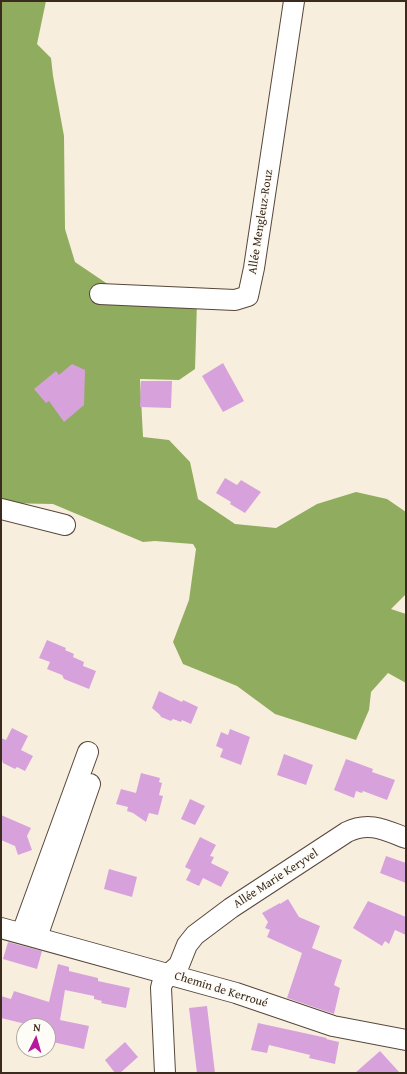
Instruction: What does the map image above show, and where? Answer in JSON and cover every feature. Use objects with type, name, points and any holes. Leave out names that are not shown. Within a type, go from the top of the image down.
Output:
[{"type":"street","name":"Allée Mengleuz-Rouz","points":[[100,294],[235,300],[248,296],[254,268],[294,1]]},
{"type":"street","points":[[1,509],[65,524]]},
{"type":"street","points":[[29,935],[92,761]]},
{"type":"street","name":"Allée Marie Keryvel","points":[[168,975],[179,965],[184,950],[190,941],[214,920],[347,832],[356,827],[366,826],[385,830],[406,838]]},
{"type":"street","name":"Chemin de Kerroué","points":[[1,928],[236,993],[334,1026],[406,1040]]},
{"type":"street","points":[[165,1073],[161,988],[168,975]]},
{"type":"green space","points":[[1,1],[46,1],[37,44],[51,58],[64,136],[65,229],[75,262],[109,285],[197,302],[195,369],[179,380],[140,379],[143,437],[169,440],[190,462],[198,499],[235,524],[276,528],[317,504],[356,492],[387,499],[406,512],[406,594],[391,609],[406,614],[406,683],[388,673],[371,692],[369,710],[356,740],[275,714],[237,686],[183,664],[173,642],[189,600],[196,549],[193,544],[155,541],[143,542],[53,504],[1,503]]},
{"type":"building","points":[[223,363],[244,401],[223,412],[202,376]]},
{"type":"building","points":[[72,364],[85,370],[84,405],[64,422],[49,401],[46,403],[34,389],[56,371],[59,375]]},
{"type":"building","points":[[141,381],[172,381],[171,408],[140,407]]},
{"type":"building","points":[[225,478],[237,485],[241,480],[261,492],[245,513],[216,493]]},
{"type":"building","points":[[47,640],[66,648],[65,650],[74,654],[73,657],[84,662],[83,666],[96,671],[89,689],[64,679],[62,675],[47,669],[50,662],[39,658]]},
{"type":"building","points":[[159,691],[182,702],[183,700],[198,707],[191,724],[182,720],[181,722],[173,719],[171,721],[161,717],[152,708]]},
{"type":"building","points":[[12,728],[28,736],[21,750],[33,756],[25,771],[17,767],[15,769],[3,763],[1,756],[1,738],[6,740]]},
{"type":"building","points":[[230,729],[250,737],[241,765],[220,757],[223,749],[216,746],[221,732],[228,735]]},
{"type":"building","points":[[284,754],[313,765],[306,785],[277,775]]},
{"type":"building","points":[[346,759],[373,769],[372,772],[395,780],[387,800],[363,791],[362,793],[356,791],[354,798],[334,790]]},
{"type":"building","points":[[141,773],[160,778],[159,782],[162,783],[159,795],[163,796],[158,815],[149,813],[146,822],[133,813],[127,811],[128,807],[116,804],[121,789],[136,793]]},
{"type":"building","points":[[190,799],[205,806],[195,825],[181,819]]},
{"type":"building","points":[[1,815],[31,828],[27,836],[32,850],[18,855],[15,846],[1,840]]},
{"type":"building","points":[[200,837],[216,845],[210,856],[214,857],[211,863],[229,872],[221,887],[203,878],[199,886],[186,880],[191,870],[185,867]]},
{"type":"building","points":[[386,856],[406,863],[406,883],[380,873]]},
{"type":"building","points":[[109,869],[137,877],[132,897],[104,889]]},
{"type":"building","points":[[288,899],[299,917],[320,926],[312,948],[342,960],[334,985],[340,988],[334,1014],[287,998],[302,953],[267,937],[270,930],[265,928],[268,922],[262,913]]},
{"type":"building","points":[[368,901],[406,917],[406,935],[395,930],[389,944],[385,941],[382,946],[353,928]]},
{"type":"building","points":[[8,942],[42,951],[37,969],[3,959]]},
{"type":"building","points":[[58,964],[69,967],[69,971],[98,978],[98,981],[130,988],[126,1008],[101,1003],[102,1001],[94,999],[94,996],[65,990],[60,1020],[89,1026],[84,1049],[56,1043],[56,1018],[16,1018],[16,1022],[1,1018],[1,996],[11,999],[14,991],[49,1002]]},
{"type":"building","points":[[207,1006],[215,1073],[197,1073],[189,1008]]},
{"type":"building","points":[[258,1023],[339,1042],[335,1064],[309,1058],[310,1055],[269,1045],[267,1053],[251,1050]]},
{"type":"building","points":[[125,1042],[138,1057],[120,1073],[115,1073],[105,1060]]},
{"type":"building","points":[[380,1051],[400,1073],[355,1073]]}]
